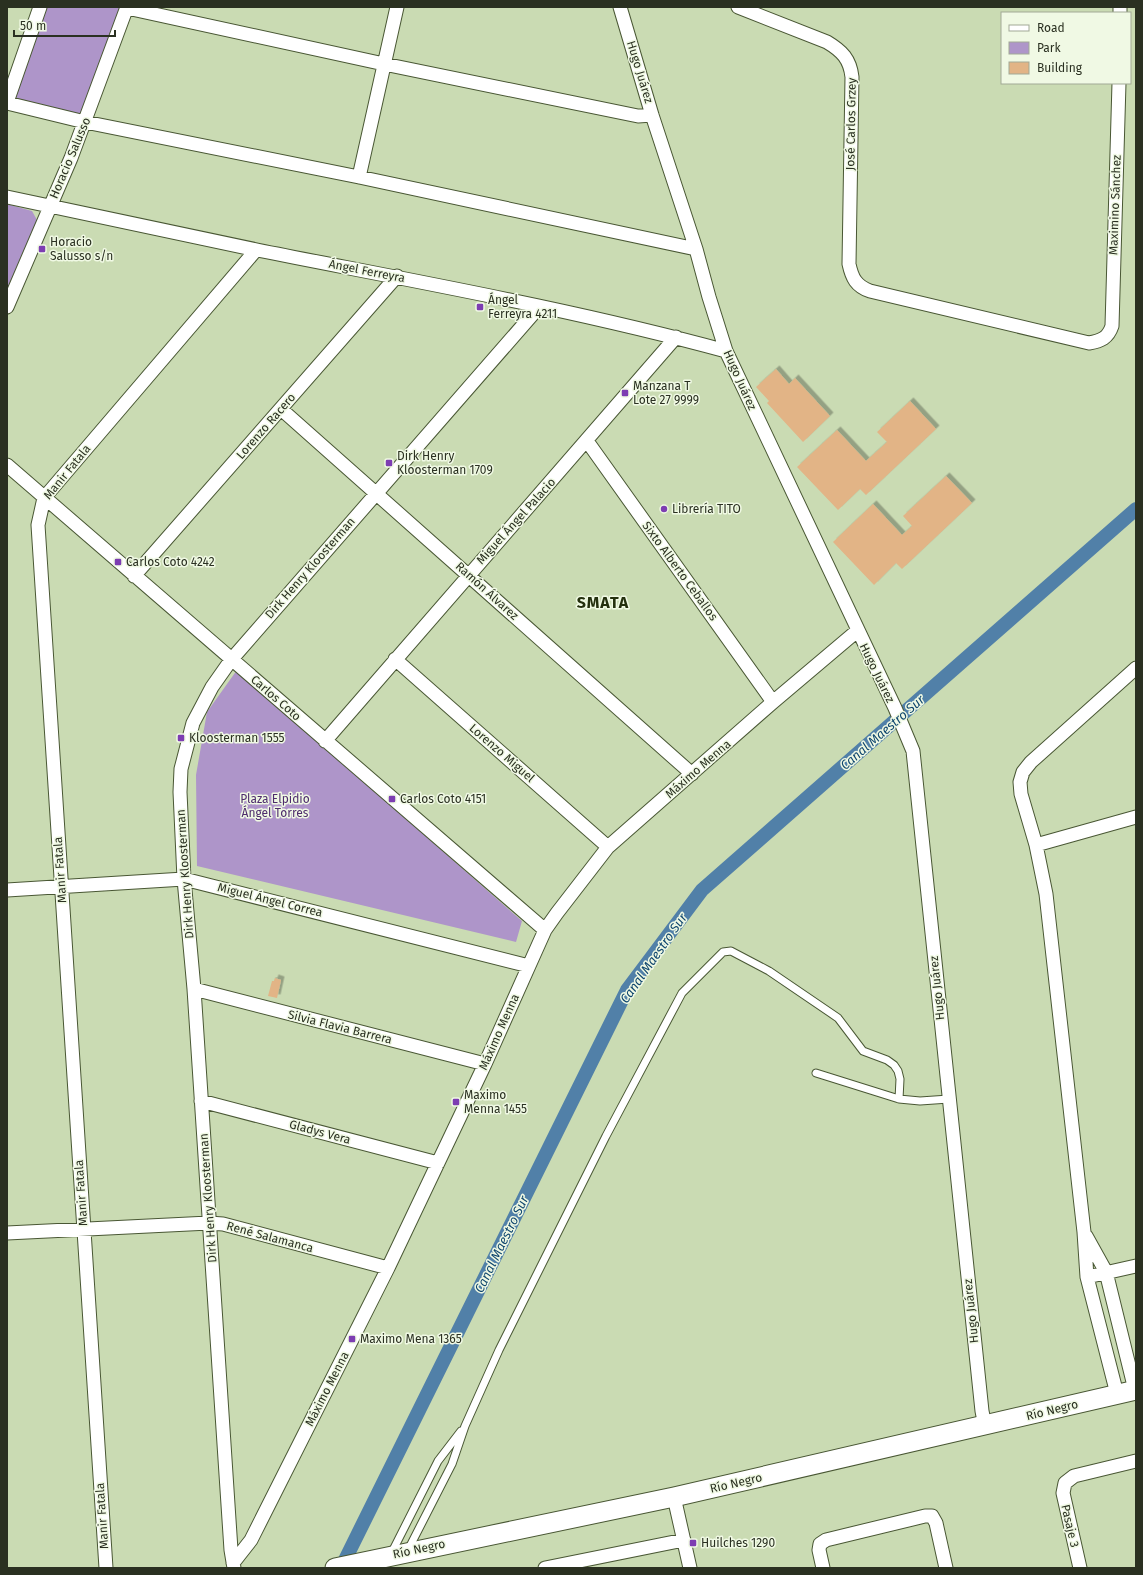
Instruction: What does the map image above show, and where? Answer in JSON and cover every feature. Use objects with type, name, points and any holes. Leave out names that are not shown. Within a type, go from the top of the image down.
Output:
[{"type":"street","points":[[40,7],[7,103],[85,122],[359,177],[696,249]]},
{"type":"street","points":[[359,177],[397,7]]},
{"type":"street","name":"Hugo Juárez","points":[[620,7],[652,115],[696,249],[726,351],[908,738],[913,759],[982,1411],[985,1426]]},
{"type":"street","name":"José Carlos Grzey","points":[[738,7],[827,42],[838,48],[846,56],[852,77],[848,264],[851,276],[862,288],[1089,343],[1103,339],[1109,334],[1112,326]]},
{"type":"street","points":[[127,8],[384,64],[638,116],[652,115]]},
{"type":"street","name":"Horacio Salusso","points":[[7,307],[85,122],[127,8]]},
{"type":"street","name":"Maximino Sánchez","points":[[1112,326],[1119,84]]},
{"type":"street","name":"Ángel Ferreyra","points":[[7,197],[256,250],[398,276],[676,337],[726,351]]},
{"type":"street","name":"Manir Fatala","points":[[106,1568],[38,525],[44,498],[256,250]]},
{"type":"street","name":"Lorenzo Racero","points":[[134,576],[398,276]]},
{"type":"street","name":"Dirk Henry Kloosterman","points":[[233,1565],[202,1101],[184,878],[180,792],[181,769],[193,723],[212,687],[231,660],[539,307]]},
{"type":"street","name":"Miguel Ángel Palacio","points":[[325,741],[468,575],[587,441],[625,393],[676,337]]},
{"type":"street","name":"Ramón Álvarez","points":[[281,409],[692,774]]},
{"type":"street","name":"Sixto Alberto Ceballos","points":[[587,441],[773,702]]},
{"type":"street","name":"Carlos Coto","points":[[7,465],[545,930]]},
{"type":"street","name":"Máximo Menna","points":[[233,1565],[250,1540],[388,1268],[485,1064],[545,930],[608,847],[773,702],[857,631]]},
{"type":"street","name":"Lorenzo Miguel","points":[[395,659],[608,847]]},
{"type":"street","points":[[1129,1391],[1087,1277],[1084,1232],[1046,894],[1036,845],[1021,794],[1020,782],[1023,772],[1030,762],[1136,668]]},
{"type":"street","points":[[1036,845],[1136,817]]},
{"type":"street","name":"Miguel Ángel Correa","points":[[7,890],[184,878],[529,966]]},
{"type":"street","name":"Silvia Flavia Barrera","points":[[194,989],[485,1064]]},
{"type":"street","name":"Gladys Vera","points":[[202,1101],[438,1163]]},
{"type":"street","name":"René Salamanca","points":[[7,1233],[209,1223],[223,1224],[388,1268]]},
{"type":"street","points":[[1084,1232],[1106,1272],[1129,1391]]},
{"type":"street","points":[[1087,1277],[1136,1266]]},
{"type":"street","name":"Río Negro","points":[[335,1568],[674,1497],[985,1426],[1129,1391]]},
{"type":"street","name":"Pasaje 3","points":[[1080,1568],[1063,1493],[1065,1483],[1074,1476],[1136,1461]]},
{"type":"street","points":[[674,1497],[690,1568]]},
{"type":"street","points":[[822,1568],[819,1550],[820,1544],[826,1540],[925,1516],[932,1516],[936,1523],[946,1568]]},
{"type":"street","points":[[545,1568],[684,1540]]},
{"type":"lane","points":[[398,1554],[452,1464],[465,1426],[513,1321],[606,1136],[682,993],[723,952],[730,951],[769,971],[838,1018],[863,1051],[887,1060],[894,1065],[898,1071],[900,1079],[899,1099]]},
{"type":"lane","points":[[816,1073],[899,1099],[920,1101],[949,1099]]},
{"type":"lane","points":[[398,1554],[438,1460],[465,1426]]},
{"type":"green space","points":[[47,7],[120,7],[83,111],[79,114],[15,99],[15,94]]},
{"type":"green space","points":[[7,204],[32,211],[37,220],[7,294]]},
{"type":"green space","name":"Plaza Elpidio Ángel Torres","points":[[237,670],[522,921],[516,942],[197,866],[196,775],[207,712]]},
{"type":"building","points":[[776,369],[789,384],[795,378],[830,416],[803,442],[767,403],[769,401],[756,387]]},
{"type":"building","points":[[910,401],[936,429],[866,495],[860,489],[838,510],[797,467],[837,430],[866,461],[887,442],[877,432]]},
{"type":"building","points":[[946,476],[972,503],[902,569],[896,563],[874,585],[833,542],[873,504],[902,535],[912,526],[903,516]]},
{"type":"building","points":[[275,978],[281,980],[277,998],[268,996],[272,981],[274,981]]},
{"type":"waterway","name":"Canal Maestro Sur","points":[[341,1568],[627,990],[702,890],[1136,509]]},
{"type":"place","name":"Horacio Salusso s/n","points":[[42,249]]},
{"type":"place","name":"Ángel Ferreyra 4211","points":[[480,307]]},
{"type":"place","name":"Manzana T Lote 27 9999","points":[[625,393]]},
{"type":"place","name":"Dirk Henry Kloosterman 1709","points":[[389,463]]},
{"type":"place","name":"Librería TITO","points":[[664,509]]},
{"type":"place","name":"Carlos Coto 4242","points":[[118,562]]},
{"type":"place","name":"Kloosterman 1555","points":[[181,738]]},
{"type":"place","name":"Carlos Coto 4151","points":[[392,799]]},
{"type":"place","name":"Maximo Menna 1455","points":[[456,1102]]},
{"type":"place","name":"Maximo Mena 1365","points":[[352,1339]]},
{"type":"place","name":"Huilches 1290","points":[[693,1543]]},
{"type":"district","name":"SMATA","points":[[603,602]]}]
